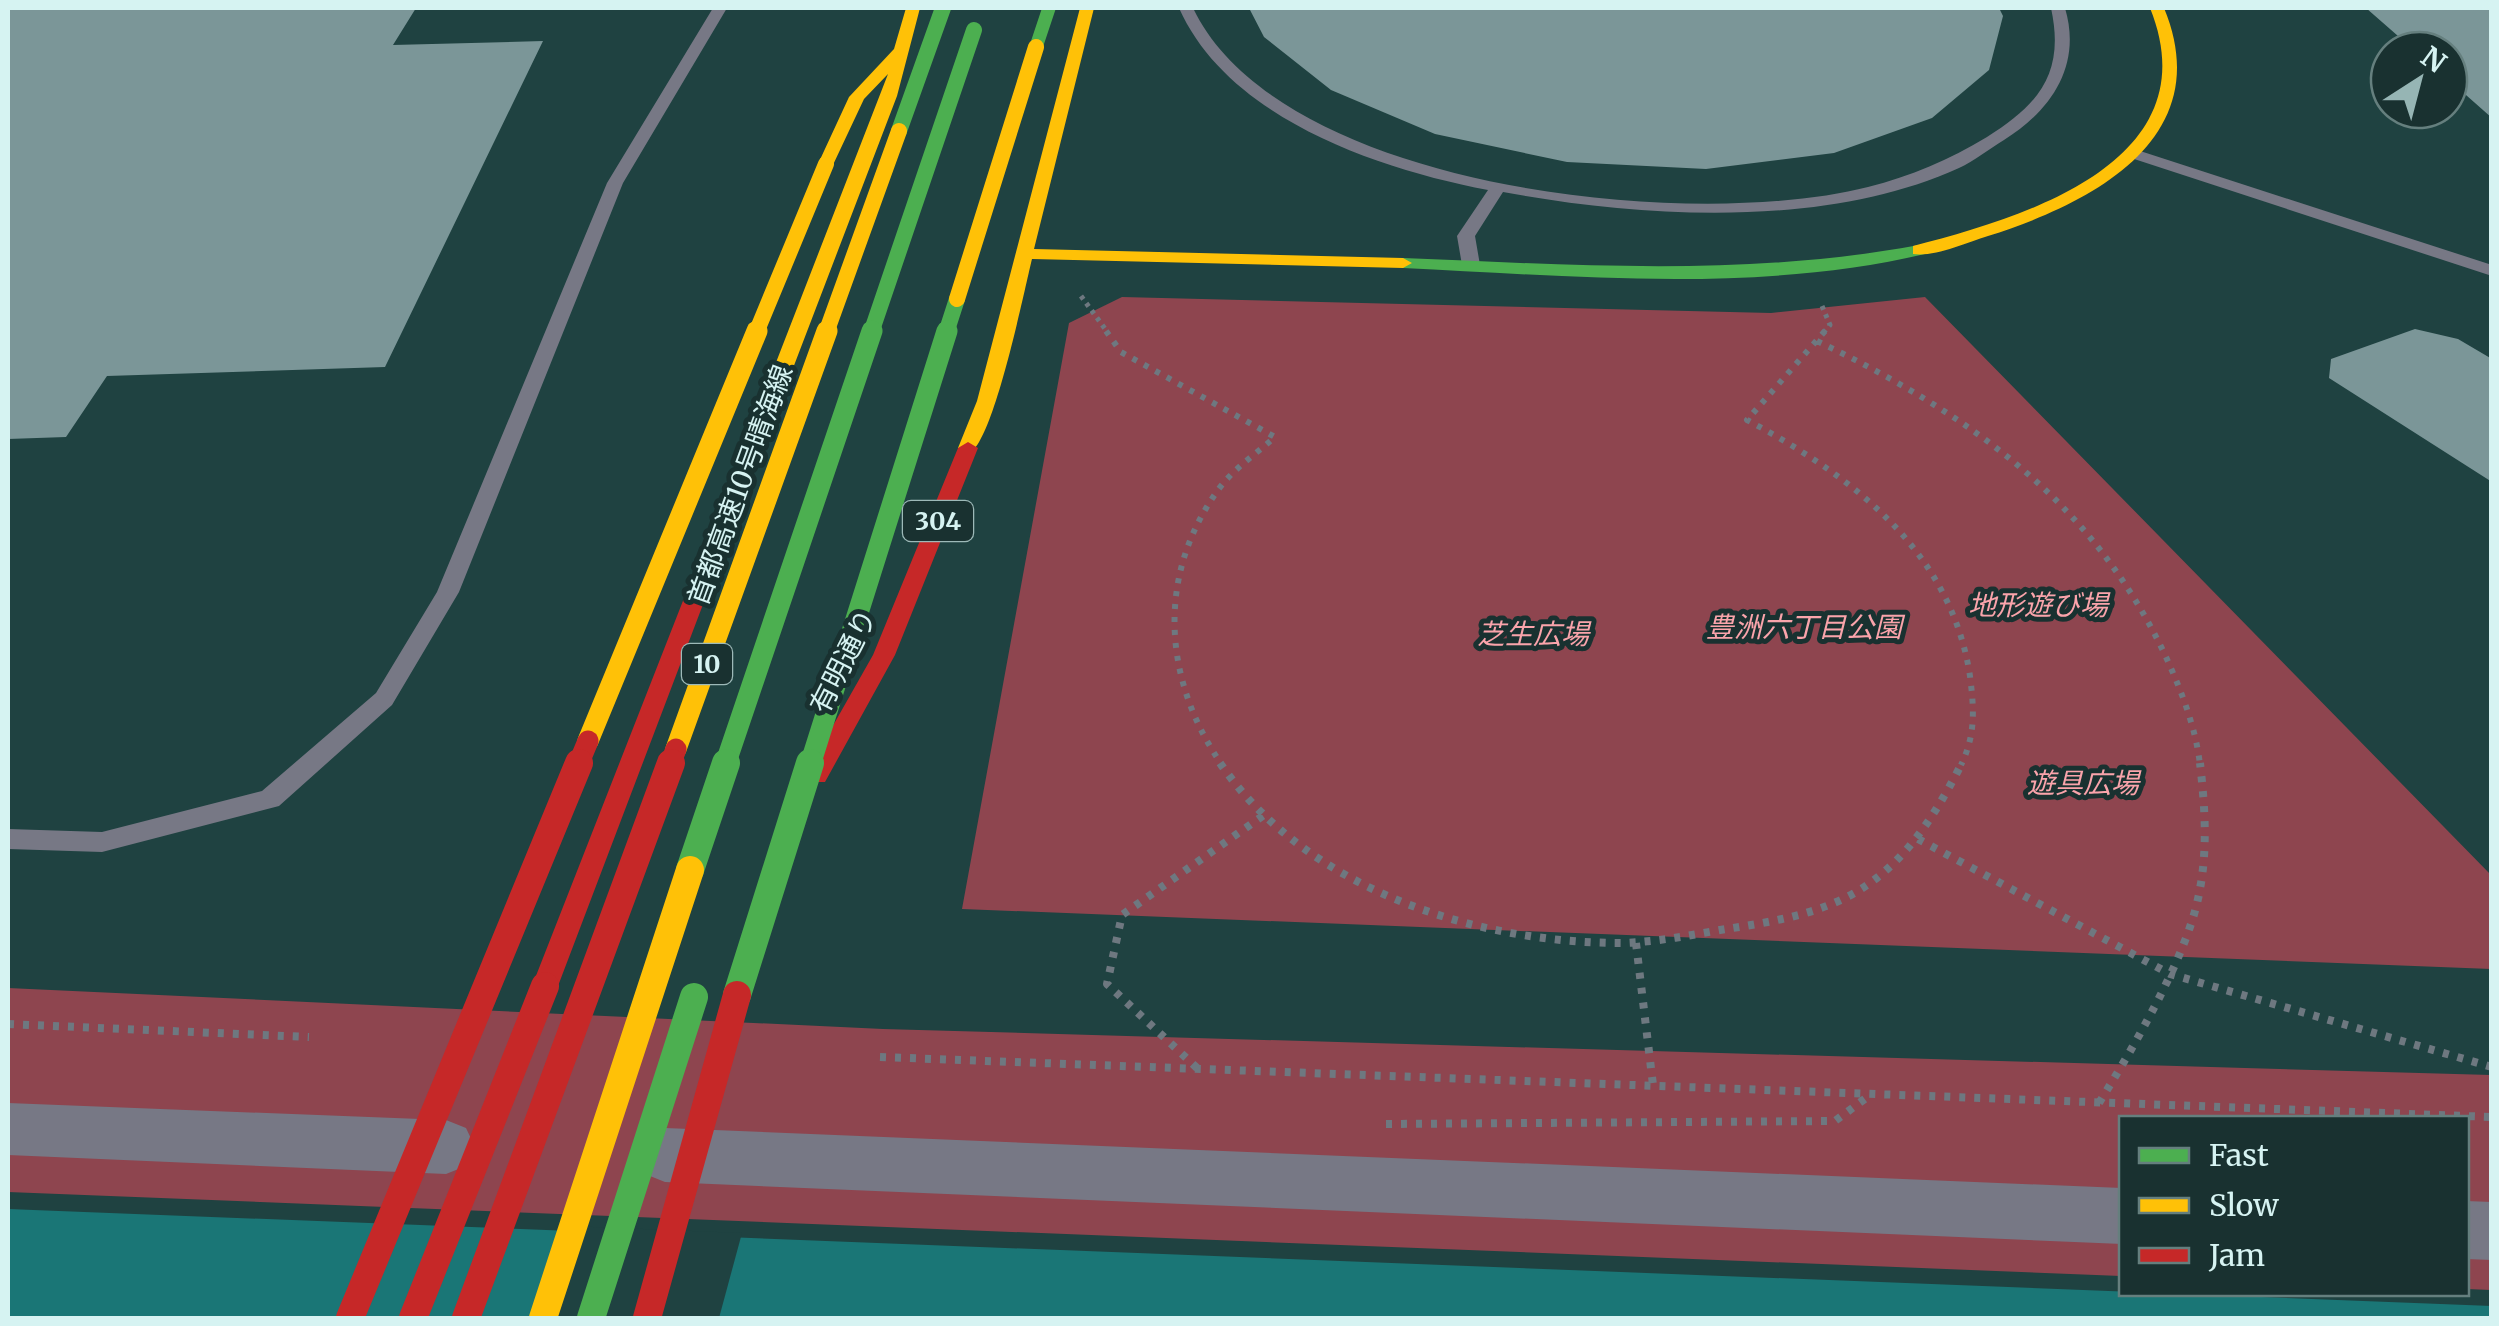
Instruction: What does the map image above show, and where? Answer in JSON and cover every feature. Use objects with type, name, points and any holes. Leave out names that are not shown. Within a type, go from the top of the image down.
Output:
[{"type":"main road","points":[[413,1318],[889,96],[913,8]]},
{"type":"main road","name":"首都高速10号晴海線","points":[[466,1318],[604,952],[943,8]]},
{"type":"main road","name":"10","points":[[543,1318],[981,8]]},
{"type":"main road","points":[[647,1318],[737,994],[1049,8]]},
{"type":"main road","name":"有明通り","points":[[732,929],[884,655],[987,401],[1080,50],[1086,8]]},
{"type":"main road","points":[[1026,254],[1752,271],[1888,258],[2002,229],[2094,187],[2134,154],[2168,100],[2173,69],[2170,38],[2157,8]]},
{"type":"main road","points":[[350,1318],[826,164],[857,97],[900,52]]},
{"type":"main road","points":[[591,1318],[699,989]]},
{"type":"street","points":[[8,1129],[2119,1216]]},
{"type":"lane","points":[[8,839],[102,842],[270,798],[384,700],[448,592],[615,183],[720,8]]},
{"type":"lane","points":[[1186,8],[1196,30],[1220,62],[1253,91],[1292,117],[1391,160],[1497,188],[1594,203],[1711,208],[1818,199],[1926,174],[1997,140],[2038,106],[2058,74],[2064,51],[2058,8]]},
{"type":"lane","points":[[2134,154],[2492,270]]},
{"type":"lane","points":[[1471,265],[1466,236],[1497,188]]},
{"type":"path","points":[[1080,295],[1121,352],[1275,438],[1220,488],[1190,534],[1176,583],[1170,637],[1184,696],[1209,749],[1264,815],[1338,868],[1426,912],[1522,934],[1636,942],[1772,924],[1839,902],[1899,864],[1918,839],[1974,733],[1972,677],[1956,612],[1922,553],[1877,504],[1791,441],[1747,420],[1830,325],[1818,298]]},
{"type":"path","points":[[1818,341],[1965,422],[2052,496],[2130,586],[2176,671],[2199,748],[2206,831],[2200,893],[2170,974],[2140,1038],[2099,1103]]},
{"type":"path","points":[[1197,1068],[1107,984],[1122,915],[1264,815]]},
{"type":"path","points":[[1918,839],[2170,974],[2492,1066]]},
{"type":"path","points":[[1636,942],[1652,1086]]},
{"type":"path","points":[[8,1024],[309,1038]]},
{"type":"path","points":[[880,1057],[2464,1116]]},
{"type":"green space","name":"豊洲六丁目公園","points":[[1122,297],[1771,313],[1925,297],[2491,875],[2491,969],[962,909],[1069,323]]},
{"type":"green space","points":[[8,988],[883,1029],[2491,1075],[2491,1290],[2469,1289],[2469,1116],[2119,1116],[2119,1276],[8,1192]]},
{"type":"water","points":[[8,1209],[2119,1291],[2119,1296],[2236,1296],[2492,1306],[2491,1318],[8,1318]]},
{"type":"pier","points":[[568,1226],[742,1233],[719,1318],[538,1318]]},
{"type":"building","points":[[8,8],[416,8],[393,45],[543,41],[385,367],[107,376],[66,437],[8,439]]},
{"type":"building","points":[[1249,8],[1999,8],[2003,16],[1989,70],[1932,118],[1834,153],[1706,169],[1567,162],[1435,134],[1331,90],[1264,37]]},
{"type":"building","points":[[2366,8],[2492,8],[2492,118],[2469,98],[2469,30],[2391,30]]},
{"type":"building","points":[[2415,329],[2458,339],[2492,359],[2492,482],[2329,378],[2331,359]]},
{"type":"traffic: fast","points":[[899,131],[943,8]]},
{"type":"traffic: fast","points":[[1036,47],[1049,8]]},
{"type":"traffic: fast","points":[[690,870],[974,30]]},
{"type":"traffic: fast","points":[[1403,263],[1597,272],[1727,273],[1856,262],[1919,250]]},
{"type":"traffic: fast","points":[[737,995],[957,299]]},
{"type":"traffic: fast","points":[[591,1318],[694,997]]},
{"type":"traffic: slow","points":[[738,486],[889,96],[913,8]]},
{"type":"traffic: slow","points":[[968,448],[987,401],[1087,8]]},
{"type":"traffic: slow","points":[[1919,250],[2039,211],[2081,191],[2119,166],[2148,136],[2167,101],[2172,60],[2157,8]]},
{"type":"traffic: slow","points":[[957,299],[1036,47]]},
{"type":"traffic: slow","points":[[826,164],[857,97],[900,52]]},
{"type":"traffic: slow","points":[[676,749],[899,131]]},
{"type":"traffic: slow","points":[[588,741],[826,164]]},
{"type":"traffic: slow","points":[[1026,254],[1403,263]]},
{"type":"traffic: slow","points":[[543,1318],[690,870]]},
{"type":"traffic: jam","points":[[817,775],[884,655],[968,448]]},
{"type":"traffic: jam","points":[[545,986],[738,486]]},
{"type":"traffic: jam","points":[[350,1318],[588,741]]},
{"type":"traffic: jam","points":[[466,1318],[676,749]]},
{"type":"traffic: jam","points":[[413,1318],[545,986]]},
{"type":"traffic: jam","points":[[647,1318],[737,995]]},
{"type":"park label","name":"地形遊び場","points":[[2038,605]]},
{"type":"park label","name":"芝生広場","points":[[1533,634]]},
{"type":"park label","name":"遊具広場","points":[[2083,783]]}]
